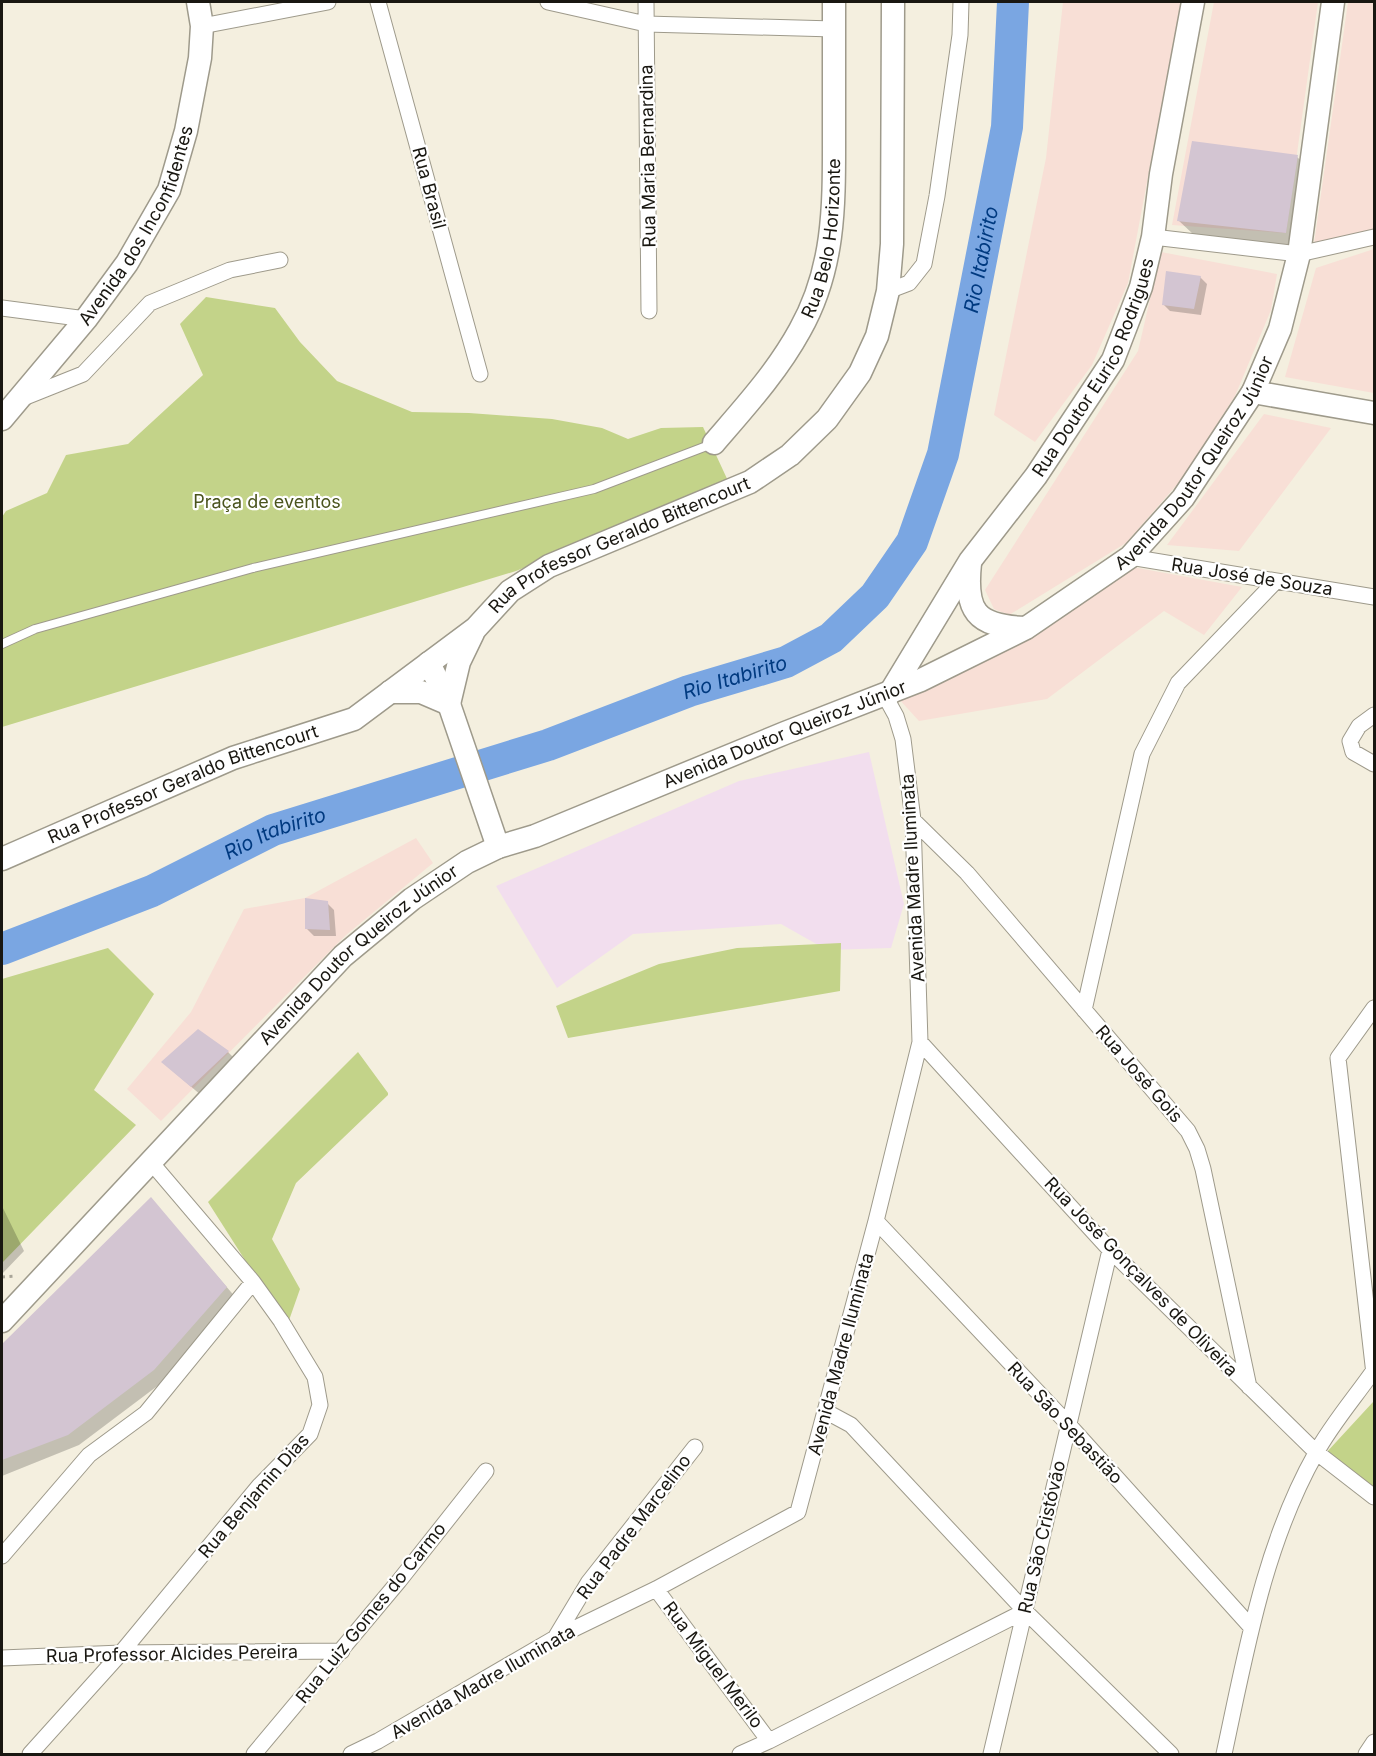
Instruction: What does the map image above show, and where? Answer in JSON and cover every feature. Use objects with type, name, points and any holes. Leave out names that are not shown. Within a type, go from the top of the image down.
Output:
[{"type":"main road","name":"Avenida dos Inconfidentes","points":[[2,419],[86,319],[127,263],[169,190],[186,131],[200,58],[202,26],[198,2]]},
{"type":"main road","name":"Rua Belo Horizonte","points":[[714,443],[755,396],[788,349],[809,312],[826,264],[834,198],[834,2]]},
{"type":"main road","name":"Rua Professor Geraldo Bittencourt","points":[[2,859],[233,758],[354,719],[476,628],[510,591],[549,566],[750,482],[790,455],[827,419],[860,373],[877,336],[888,291],[892,244],[893,2]]},
{"type":"main road","name":"Rua Doutor Eurico Rodrigues","points":[[888,694],[970,561],[1036,476],[1113,360],[1141,287],[1152,237],[1161,174],[1193,2]]},
{"type":"main road","name":"Avenida Doutor Queiroz Júnior","points":[[2,1320],[343,956],[412,899],[467,862],[498,847],[535,836],[785,733],[888,694],[964,659],[1026,628],[1130,557],[1183,498],[1253,392],[1280,329],[1299,254],[1333,2]]},
{"type":"main road","points":[[1253,392],[1374,413]]},
{"type":"main road","points":[[970,561],[969,598],[976,612],[987,622],[1002,627],[1026,628]]},
{"type":"main road","points":[[451,711],[459,662],[476,628]]},
{"type":"main road","points":[[429,663],[451,711],[498,847]]},
{"type":"main road","points":[[390,692],[421,692],[451,711]]},
{"type":"street","points":[[202,26],[328,2]]},
{"type":"street","name":"Rua Brasil","points":[[378,2],[480,374]]},
{"type":"street","points":[[548,2],[646,24],[834,29]]},
{"type":"street","name":"Rua Maria Bernardina","points":[[646,2],[650,311]]},
{"type":"street","points":[[888,291],[909,283],[924,264],[937,196],[960,35],[961,2]]},
{"type":"street","points":[[1152,237],[1299,254],[1374,237]]},
{"type":"street","points":[[20,399],[83,374],[150,303],[230,270],[280,260]]},
{"type":"street","points":[[2,308],[86,319]]},
{"type":"street","name":"Rua José de Souza","points":[[1130,557],[1374,597]]},
{"type":"street","points":[[1084,1010],[1142,754],[1178,683],[1276,581]]},
{"type":"street","name":"Avenida Madre Iluminata","points":[[351,1755],[555,1638],[656,1589],[798,1512],[921,1042],[913,820],[903,739],[888,694]]},
{"type":"street","points":[[1374,715],[1359,726],[1350,741],[1353,752],[1374,764]]},
{"type":"street","name":"Rua José Gois","points":[[913,820],[967,873],[1188,1131],[1203,1169],[1249,1387]]},
{"type":"street","points":[[1224,1755],[1251,1627],[1281,1529],[1316,1452],[1374,1372],[1338,1058],[1374,1008]]},
{"type":"street","name":"Rua José Gonçalves de Oliveira","points":[[921,1042],[1110,1250],[1316,1452],[1374,1497]]},
{"type":"street","name":"Rua Benjamin Dias","points":[[30,1755],[121,1653],[260,1486],[310,1434],[320,1405],[315,1377],[281,1321],[253,1282],[150,1161]]},
{"type":"street","name":"Rua São Sebastião","points":[[876,1221],[1069,1425],[1251,1627]]},
{"type":"street","name":"Rua São Cristóvão","points":[[991,1755],[1110,1250]]},
{"type":"street","points":[[2,1557],[89,1455],[146,1413],[253,1282]]},
{"type":"street","points":[[825,1411],[851,1425],[1025,1611],[1171,1755]]},
{"type":"street","name":"Rua Padre Marcelino","points":[[555,1638],[588,1583],[695,1447]]},
{"type":"street","name":"Rua Luiz Gomes do Carmo","points":[[254,1755],[342,1651],[486,1470]]},
{"type":"street","name":"Rua Miguel Merilo","points":[[656,1589],[769,1742]]},
{"type":"street","points":[[743,1754],[1025,1611]]},
{"type":"street","name":"Rua Professor Alcides Pereira","points":[[2,1658],[121,1653],[342,1651]]},
{"type":"street","points":[[1366,1755],[1374,1742]]},
{"type":"lane","points":[[2,644],[35,629],[253,568],[594,489],[714,443]]},
{"type":"shaded area","points":[[1063,2],[1181,2],[1128,283],[1092,365],[1035,442],[994,415],[1046,158]]},
{"type":"shaded area","points":[[1214,2],[1318,2],[1286,233],[1172,225]]},
{"type":"shaded area","points":[[1348,2],[1374,2],[1374,229],[1313,251]]},
{"type":"shaded area","points":[[1374,249],[1374,393],[1285,377],[1316,268]]},
{"type":"shaded area","points":[[1161,252],[1277,274],[1271,310],[1235,396],[1181,480],[1126,543],[1009,615],[994,609],[985,590],[1138,351]]},
{"type":"shaded area","points":[[1264,414],[1331,428],[1239,551],[1167,545]]},
{"type":"shaded area","points":[[1132,567],[1242,587],[1204,635],[1164,611],[1047,699],[919,721],[898,698]]},
{"type":"shaded area","points":[[869,752],[904,904],[891,948],[827,950],[781,924],[633,934],[557,988],[496,886],[739,781]]},
{"type":"shaded area","points":[[416,838],[433,863],[346,935],[161,1121],[127,1089],[191,1012],[244,909],[305,898]]},
{"type":"green space","name":"Praça de eventos","points":[[206,297],[275,308],[300,342],[337,381],[412,412],[469,413],[552,419],[602,428],[628,439],[661,428],[703,427],[729,483],[516,571],[2,727],[2,517],[6,511],[47,493],[66,455],[128,444],[203,375],[180,324]]},
{"type":"green space","points":[[841,943],[840,991],[568,1038],[556,1006],[659,964],[737,948]]},
{"type":"green space","points":[[108,948],[154,994],[94,1090],[136,1125],[2,1263],[2,979]]},
{"type":"green space","points":[[358,1052],[388,1095],[296,1183],[272,1239],[300,1289],[287,1326],[208,1202]]},
{"type":"green space","points":[[1373,1402],[1374,1409],[1374,1492],[1325,1454]]},
{"type":"building","points":[[1192,141],[1298,155],[1286,233],[1177,221]]},
{"type":"building","points":[[1166,271],[1201,276],[1194,309],[1162,305]]},
{"type":"building","points":[[305,898],[328,901],[330,930],[305,929]]},
{"type":"building","points":[[198,1029],[229,1051],[191,1087],[161,1062]]},
{"type":"building","points":[[151,1197],[227,1287],[154,1370],[68,1435],[2,1460],[2,1344]]},
{"type":"waterway","name":"Rio Itabirito","points":[[2,949],[152,891],[273,830],[548,745],[689,691],[786,662],[831,638],[875,596],[912,542],[943,454],[1007,127],[1013,2]]}]
